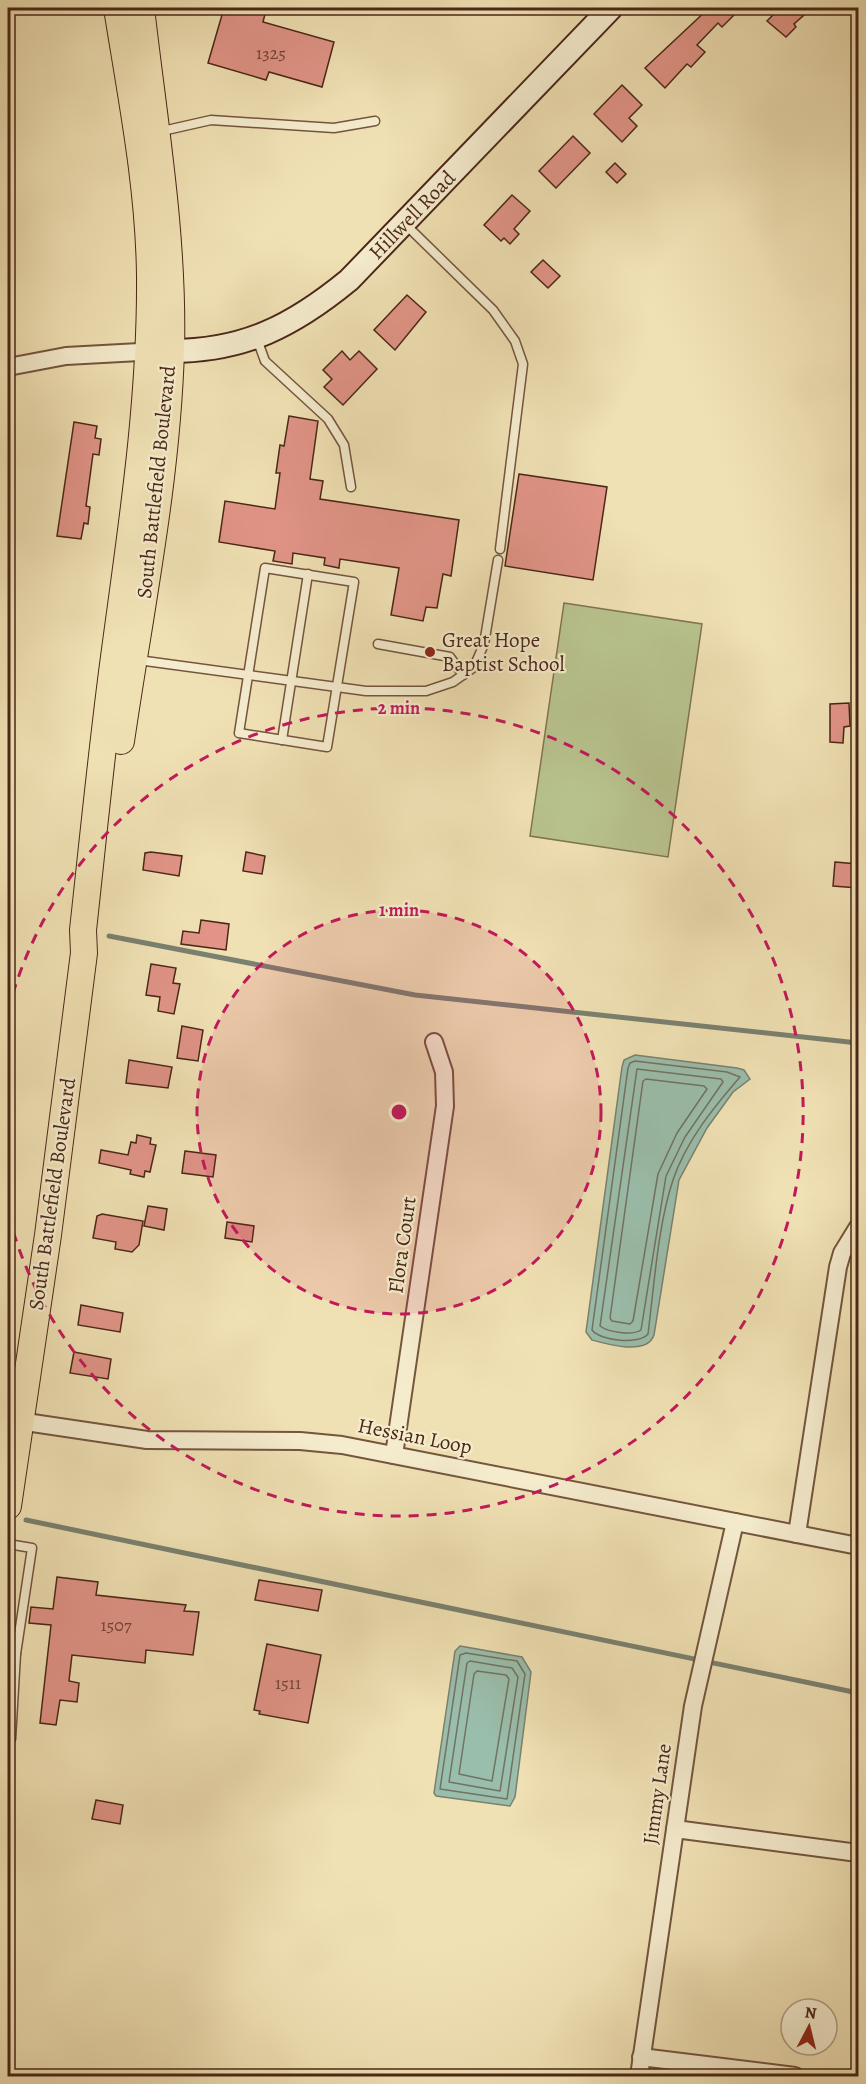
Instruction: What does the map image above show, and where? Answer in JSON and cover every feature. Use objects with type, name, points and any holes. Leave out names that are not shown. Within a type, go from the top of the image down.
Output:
[{"type":"main road","name":"South Battlefield Boulevard","points":[[8,1506],[48,1235],[84,953],[96,930],[124,658],[154,539],[159,351],[170,252],[117,8]]},
{"type":"main road","name":"South Battlefield Boulevard","points":[[141,8],[146,134]]},
{"type":"street","name":"Hillwell Road","points":[[159,351],[199,351],[257,339],[318,306],[349,280],[610,8]]},
{"type":"street","points":[[8,367],[66,356],[159,351]]},
{"type":"street","name":"Flora Court","points":[[394,1455],[445,1106],[446,1083],[434,1042]]},
{"type":"street","points":[[797,1534],[838,1267],[846,1246],[858,1227]]},
{"type":"street","name":"Hessian Loop","points":[[19,1421],[147,1440],[321,1442],[858,1546]]},
{"type":"street","name":"Jimmy Lane","points":[[639,2076],[699,1672],[735,1521]]},
{"type":"street","points":[[675,1829],[858,1853]]},
{"type":"street","points":[[641,2057],[795,2076]]},
{"type":"lane","points":[[146,134],[211,120],[334,128],[375,122]]},
{"type":"lane","points":[[404,223],[493,310],[515,341],[524,364],[500,549]]},
{"type":"lane","points":[[257,339],[265,361],[328,419],[344,445],[351,487]]},
{"type":"lane","points":[[124,658],[337,687],[385,692],[426,691],[453,682],[474,667],[484,644],[498,560]]},
{"type":"lane","points":[[265,568],[354,582],[327,747],[239,733],[248,675],[265,568]]},
{"type":"lane","points":[[282,740],[308,574]]},
{"type":"lane","points":[[378,644],[450,657],[464,675]]},
{"type":"lane","points":[[8,1544],[32,1548],[12,1654],[11,1739],[8,1739]]},
{"type":"green space","points":[[564,603],[702,624],[668,857],[530,836]]},
{"type":"water","points":[[635,1055],[737,1068],[744,1070],[750,1079],[733,1092],[707,1128],[679,1180],[654,1335],[643,1345],[626,1347],[592,1340],[586,1332],[622,1067],[624,1060]]},
{"type":"water","points":[[460,1646],[522,1657],[531,1672],[515,1797],[510,1806],[436,1796],[434,1793],[455,1651]]},
{"type":"building","points":[[224,8],[240,8],[265,14],[263,22],[334,42],[322,87],[269,72],[266,80],[208,63]]},
{"type":"building","points":[[709,8],[741,8],[722,27],[718,23],[697,45],[705,52],[691,67],[687,64],[665,88],[645,68]]},
{"type":"building","points":[[777,8],[812,8],[794,24],[796,27],[786,37],[767,21],[777,11]]},
{"type":"building","points":[[622,85],[642,105],[629,118],[637,126],[622,142],[594,114]]},
{"type":"building","points":[[573,136],[590,153],[556,188],[539,171]]},
{"type":"building","points":[[615,163],[626,174],[617,183],[606,172]]},
{"type":"building","points":[[512,195],[530,211],[514,229],[519,234],[510,244],[504,238],[501,241],[484,225]]},
{"type":"building","points":[[543,260],[560,276],[548,288],[531,272]]},
{"type":"building","points":[[407,295],[426,312],[395,350],[374,330]]},
{"type":"building","points":[[342,351],[350,360],[359,351],[377,369],[343,405],[324,387],[332,379],[323,370]]},
{"type":"building","points":[[289,416],[318,421],[310,479],[323,481],[320,499],[459,520],[451,576],[443,574],[437,608],[426,607],[423,621],[391,615],[399,568],[340,559],[339,568],[324,565],[325,558],[293,553],[292,564],[273,561],[275,551],[219,542],[225,501],[275,509],[280,473],[276,473],[280,445],[284,446]]},
{"type":"building","points":[[74,422],[97,426],[95,438],[101,439],[99,455],[93,454],[86,506],[90,507],[88,524],[84,523],[81,539],[57,536]]},
{"type":"building","points":[[519,474],[607,487],[593,580],[505,566]]},
{"type":"building","points":[[849,703],[850,726],[844,727],[843,743],[830,742],[830,704]]},
{"type":"building","points":[[246,852],[265,856],[262,874],[243,871]]},
{"type":"building","points":[[145,853],[182,856],[179,876],[143,870]]},
{"type":"building","points":[[835,862],[858,864],[858,888],[833,886]]},
{"type":"building","points":[[201,920],[229,924],[226,950],[181,944],[183,931],[199,933]]},
{"type":"building","points":[[151,964],[176,968],[173,983],[180,984],[174,1014],[158,1011],[160,997],[146,995]]},
{"type":"building","points":[[182,1026],[203,1030],[198,1061],[177,1058]]},
{"type":"building","points":[[129,1060],[172,1067],[168,1088],[126,1083]]},
{"type":"building","points":[[137,1135],[151,1138],[150,1144],[156,1145],[150,1172],[145,1171],[144,1177],[130,1174],[131,1170],[99,1163],[101,1150],[128,1155],[131,1142],[136,1143]]},
{"type":"building","points":[[185,1151],[216,1155],[213,1177],[182,1173]]},
{"type":"building","points":[[148,1206],[167,1209],[164,1230],[144,1226]]},
{"type":"building","points":[[102,1214],[143,1221],[139,1245],[132,1252],[115,1249],[116,1242],[93,1238],[97,1216]]},
{"type":"building","points":[[227,1222],[254,1226],[252,1242],[225,1238]]},
{"type":"building","points":[[81,1305],[123,1313],[120,1332],[78,1325]]},
{"type":"building","points":[[74,1352],[111,1359],[108,1379],[70,1373]]},
{"type":"building","points":[[57,1577],[98,1582],[96,1595],[186,1605],[184,1611],[199,1612],[193,1655],[146,1650],[145,1663],[72,1655],[69,1681],[79,1683],[77,1702],[60,1700],[56,1725],[40,1723],[51,1625],[29,1623],[31,1607],[53,1609]]},
{"type":"building","points":[[259,1580],[322,1590],[318,1611],[255,1600]]},
{"type":"building","points":[[267,1644],[321,1655],[308,1723],[259,1714],[260,1711],[254,1710]]},
{"type":"building","points":[[96,1800],[123,1805],[120,1824],[92,1819]]},
{"type":"waterway","points":[[109,936],[415,995],[858,1043]]},
{"type":"waterway","points":[[26,1520],[858,1693]]},
{"type":"place","name":"Great Hope Baptist School","points":[[430,652]]}]
